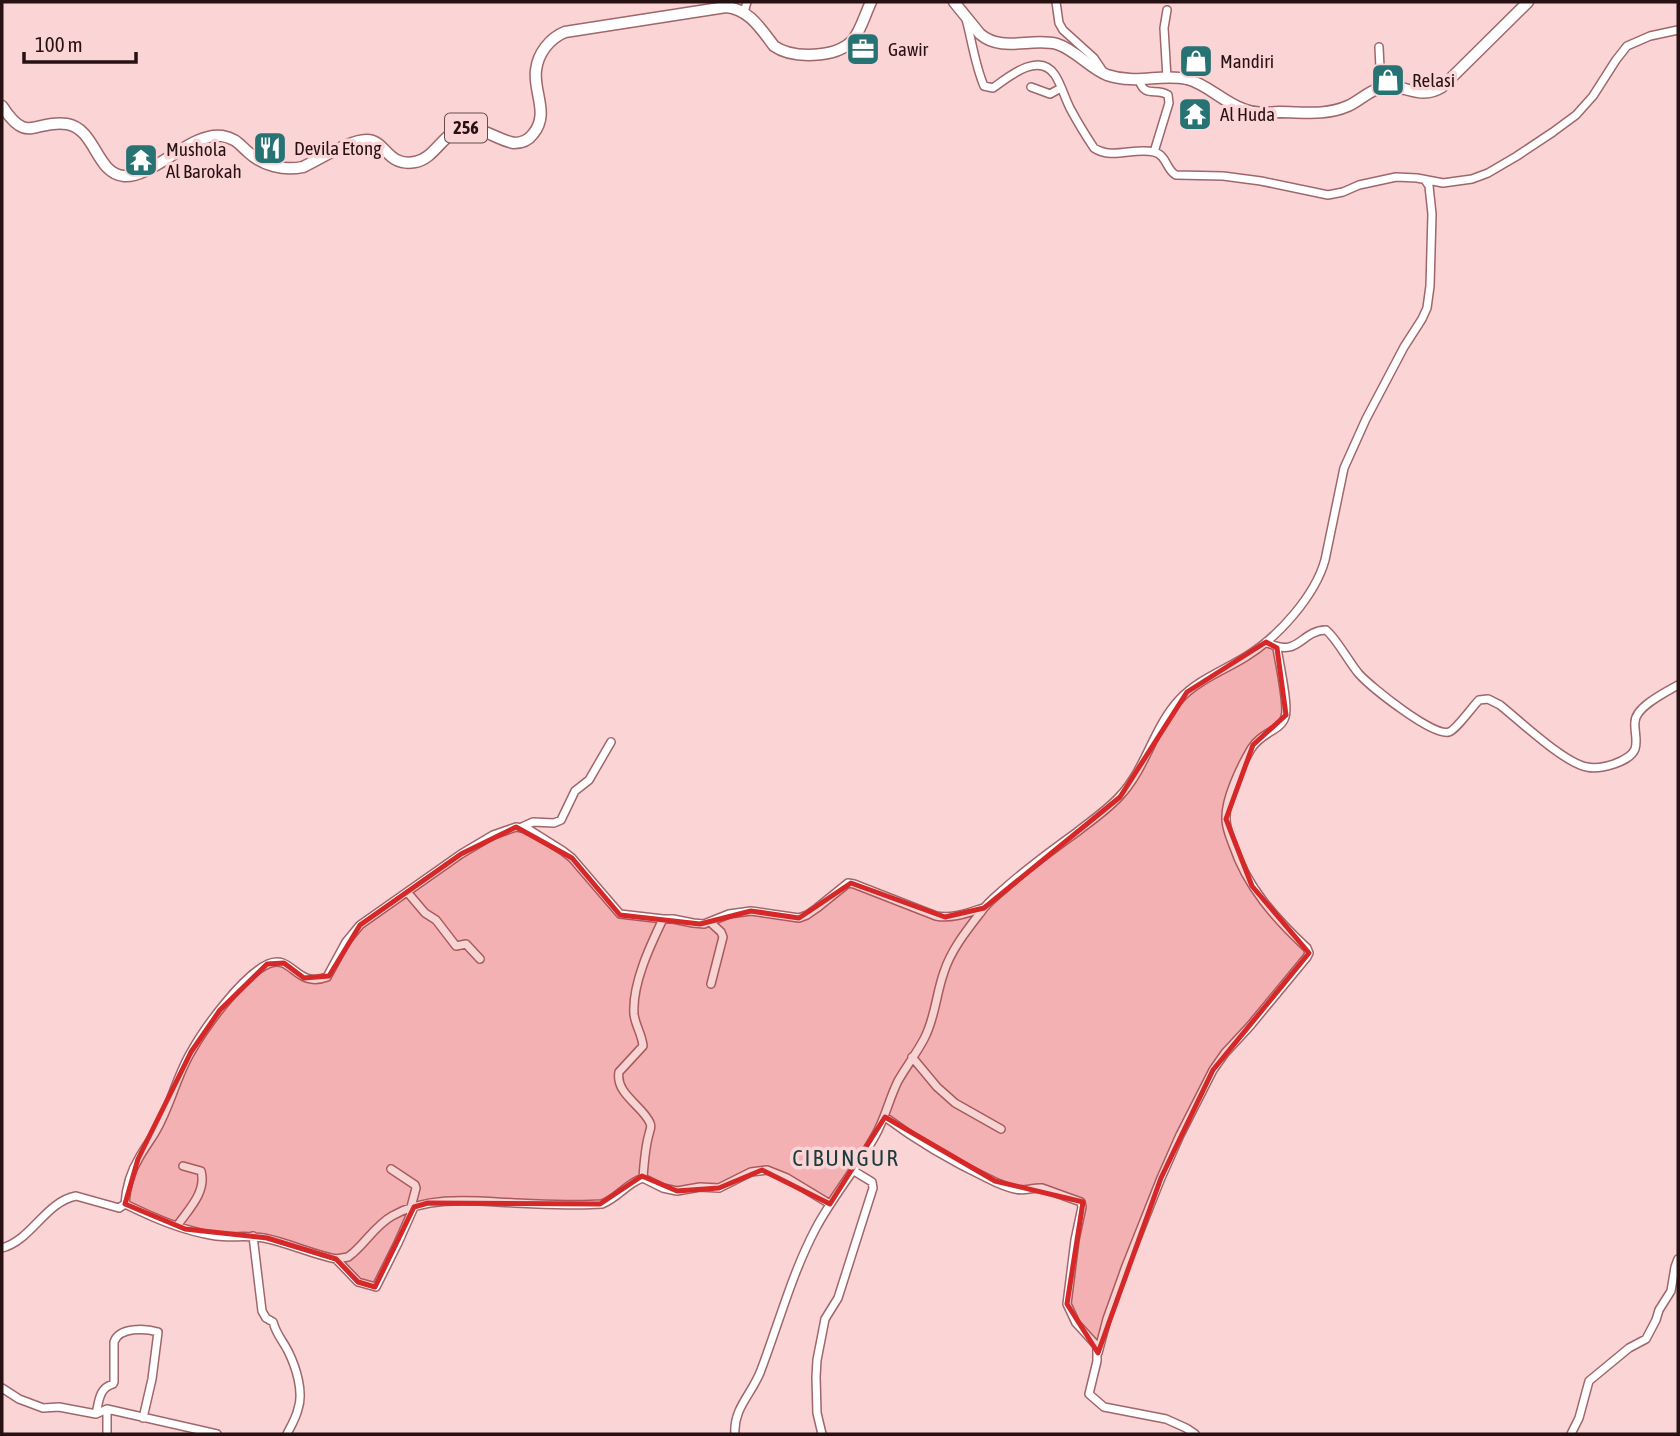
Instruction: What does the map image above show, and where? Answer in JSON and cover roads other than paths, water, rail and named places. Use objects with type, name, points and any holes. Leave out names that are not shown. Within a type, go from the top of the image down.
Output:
[{"type":"main road","name":"256","points":[[2,106],[10,118],[25,128],[66,124],[79,129],[106,166],[121,176],[139,175],[212,135],[225,136],[240,143],[248,152],[272,166],[303,167],[352,142],[367,139],[375,142],[397,161],[412,163],[424,160],[460,129],[472,128],[514,143],[531,137],[538,128],[541,116],[537,63],[551,41],[565,32],[718,7],[746,7],[779,50],[791,54],[826,53],[838,50],[853,40],[871,2]]},
{"type":"main road","points":[[954,2],[980,34],[995,42],[1056,44],[1104,74],[1139,80],[1177,78],[1193,81],[1242,109],[1264,114],[1333,111],[1381,88],[1393,87],[1424,94],[1436,91],[1528,2]]},
{"type":"street","points":[[1056,2],[1059,23],[1063,30],[1094,58],[1104,74]]},
{"type":"street","points":[[1167,10],[1164,28],[1167,78]]},
{"type":"street","points":[[965,15],[974,46],[976,65],[984,86],[993,88],[1015,72],[1028,67],[1040,65],[1050,69],[1096,150],[1108,153],[1154,152],[1164,158],[1176,176],[1223,176],[1328,195],[1396,177],[1443,183],[1472,179],[1488,173],[1564,125],[1586,105],[1627,46],[1650,36],[1678,30]]},
{"type":"street","points":[[1379,47],[1381,88]]},
{"type":"street","points":[[1139,80],[1142,89],[1166,93],[1168,97],[1169,103],[1154,152]]},
{"type":"street","points":[[1031,87],[1050,94],[1061,88]]},
{"type":"street","points":[[735,1434],[735,1418],[759,1375],[800,1262],[816,1227],[855,1171],[877,1133],[897,1083],[923,1041],[944,969],[956,947],[984,908],[1013,880],[1119,797],[1135,777],[1170,711],[1180,699],[1201,682],[1249,655],[1266,642],[1287,621],[1320,574],[1344,468],[1366,419],[1427,307],[1432,214],[1429,186],[1425,180]]},
{"type":"street","points":[[1266,642],[1277,648],[1292,647],[1313,633],[1326,630],[1361,676],[1406,712],[1433,729],[1445,732],[1453,730],[1479,700],[1488,699],[1500,705],[1568,759],[1593,768],[1610,765],[1630,756],[1635,748],[1634,719],[1637,713],[1678,685]]},
{"type":"street","points":[[1195,1434],[1166,1419],[1104,1407],[1089,1394],[1107,1319],[1118,1287],[1180,1135],[1213,1070],[1225,1053],[1308,955],[1307,948],[1269,909],[1252,886],[1236,854],[1226,819],[1229,799],[1249,752],[1260,737],[1281,724],[1286,715],[1277,648]]},
{"type":"street","points":[[125,1204],[138,1159],[160,1124],[191,1052],[242,983],[267,964],[278,962],[286,964],[303,978],[316,980],[327,977],[346,942],[360,925],[460,854],[493,835],[516,827],[533,822],[554,824],[561,820],[575,791],[589,780],[611,742]]},
{"type":"street","points":[[522,827],[572,858],[620,914],[700,924],[729,914],[751,911],[795,919],[804,917],[848,883],[936,916],[959,916],[984,908]]},
{"type":"street","points":[[408,893],[425,913],[436,920],[456,946],[467,944],[481,959]]},
{"type":"street","points":[[643,1178],[651,1125],[628,1097],[618,1075],[643,1046],[635,1022],[636,995],[645,959],[663,919]]},
{"type":"street","points":[[710,922],[723,937],[711,984]]},
{"type":"street","points":[[912,1057],[937,1087],[955,1103],[1001,1129]]},
{"type":"street","points":[[885,1117],[911,1137],[995,1181],[1018,1190],[1042,1188],[1081,1202],[1067,1304],[1076,1323],[1095,1343],[1098,1353]]},
{"type":"street","points":[[177,1226],[199,1194],[203,1176],[200,1171],[183,1166]]},
{"type":"street","points":[[125,1204],[162,1222],[177,1226],[216,1236],[253,1236],[336,1259],[358,1282],[376,1287],[413,1207],[415,1185],[391,1169]]},
{"type":"street","points":[[336,1259],[351,1255],[382,1222],[402,1211],[428,1203],[471,1200],[602,1204],[643,1178],[677,1192],[699,1186],[719,1188],[751,1172],[767,1170],[831,1204]]},
{"type":"street","points":[[822,1434],[817,1413],[816,1377],[825,1319],[838,1298],[873,1188],[872,1182],[855,1171]]},
{"type":"street","points":[[2,1248],[12,1245],[47,1213],[70,1198],[80,1197],[119,1208],[125,1204]]},
{"type":"street","points":[[253,1236],[262,1311],[273,1323],[275,1332],[287,1348],[299,1386],[300,1405],[287,1434]]},
{"type":"street","points":[[1571,1434],[1579,1418],[1589,1381],[1629,1348],[1646,1339],[1671,1291],[1678,1259]]},
{"type":"street","points":[[96,1414],[101,1392],[114,1382],[116,1337],[120,1333],[155,1330],[158,1332],[155,1356],[143,1418]]},
{"type":"street","points":[[2,1388],[19,1399],[43,1408],[59,1407],[96,1414],[107,1409],[217,1434]]},
{"type":"street","points":[[107,1409],[107,1434]]},
{"type":"place","name":"Gawir","points":[[863,49]]},
{"type":"place","name":"Mandiri","points":[[1196,61]]},
{"type":"place","name":"Relasi","points":[[1388,80]]},
{"type":"place","name":"Al Huda","points":[[1195,114]]},
{"type":"place","name":"Devila Etong","points":[[270,148]]},
{"type":"place","name":"Mushola Al Barokah","points":[[141,160]]},
{"type":"district","name":"CIBUNGUR","points":[[846,1158]]}]
